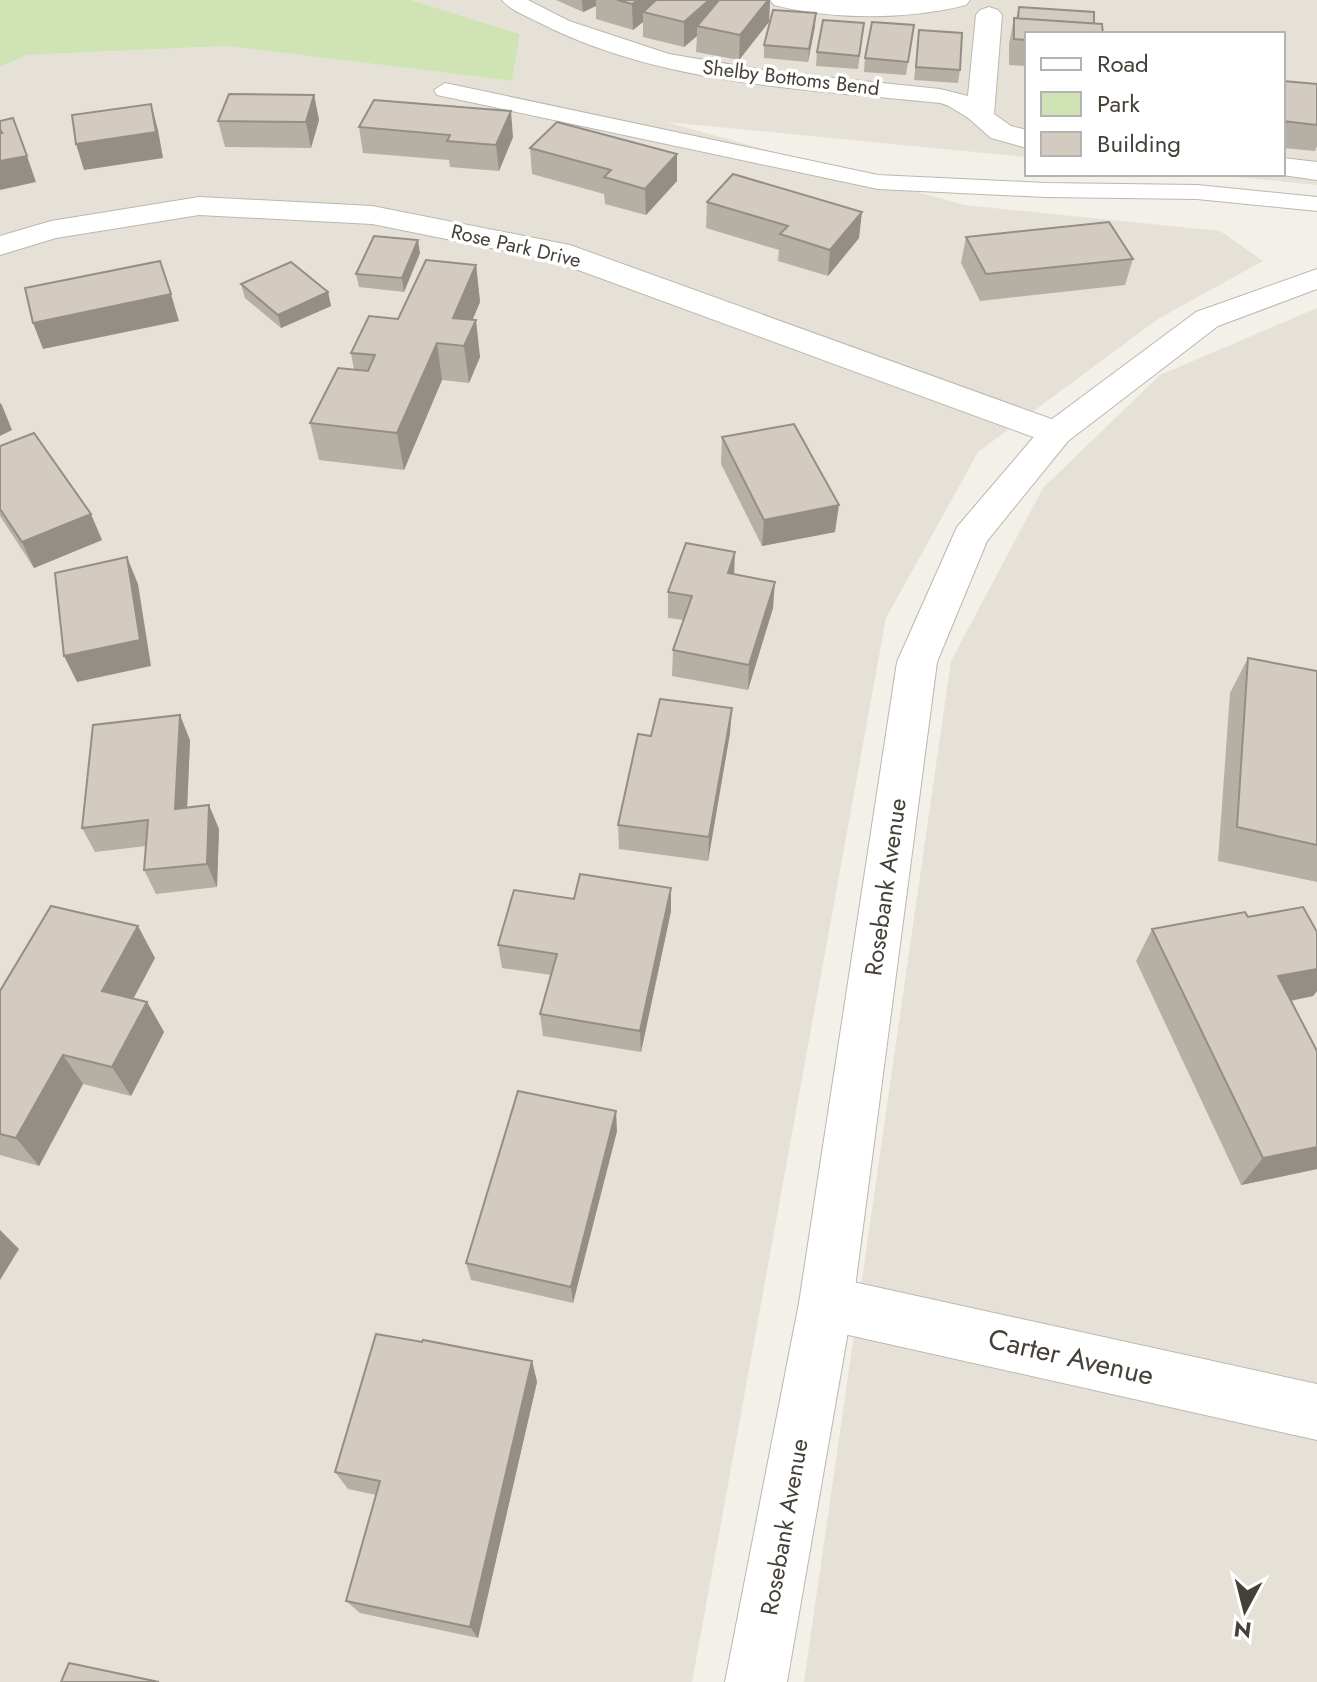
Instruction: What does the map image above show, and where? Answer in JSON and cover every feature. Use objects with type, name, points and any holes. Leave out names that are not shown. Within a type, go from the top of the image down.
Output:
[{"type":"street","points":[[783,0],[802,5],[957,0]]},
{"type":"street","points":[[989,15],[980,116],[994,130],[1008,137],[1025,139]]},
{"type":"street","points":[[1285,167],[1317,171]]},
{"type":"street","name":"Rose Park Drive","points":[[0,246],[51,230],[199,206],[372,215],[559,252],[1056,433]]},
{"type":"street","name":"Rosebank Avenue","points":[[756,1682],[826,1303],[917,662],[970,536],[1056,433],[1207,319],[1317,278]]},
{"type":"street","name":"Carter Avenue","points":[[826,1303],[1317,1412]]},
{"type":"lane","name":"Shelby Bottoms Bend","points":[[512,0],[541,17],[649,56],[728,73],[940,96],[964,102],[980,116]]},
{"type":"lane","points":[[445,90],[878,182],[1197,192],[1317,204]]},
{"type":"shaded area","points":[[411,0],[1317,0],[1317,185],[1226,176],[1285,176],[1285,32],[1025,32],[1025,157],[666,122],[964,205],[1220,231],[1263,261],[1158,319],[978,452],[886,618],[692,1682],[0,1682],[0,67],[27,55],[227,46],[512,81],[520,34]]},
{"type":"shaded area","points":[[1317,308],[1317,1682],[804,1682],[951,661],[1043,488],[1160,375]]},
{"type":"green space","points":[[0,0],[411,0],[520,34],[512,81],[227,46],[27,55],[0,67]]},
{"type":"building","points":[[617,0],[638,0],[632,4]]},
{"type":"building","points":[[656,0],[709,0],[684,22],[643,12]]},
{"type":"building","points":[[719,0],[768,0],[740,35],[697,26]]},
{"type":"building","points":[[1019,7],[1094,12],[1094,24],[1018,19]]},
{"type":"building","points":[[773,10],[816,13],[809,49],[764,45]]},
{"type":"building","points":[[1014,18],[1102,24],[1103,32],[1025,32],[1025,40],[1014,39]]},
{"type":"building","points":[[823,20],[864,23],[859,56],[817,52]]},
{"type":"building","points":[[872,22],[914,25],[908,62],[865,58]]},
{"type":"building","points":[[919,30],[962,33],[960,70],[916,67]]},
{"type":"building","points":[[1285,81],[1317,84],[1317,125],[1285,121]]},
{"type":"building","points":[[229,94],[314,95],[306,122],[218,121]]},
{"type":"building","points":[[374,100],[511,111],[496,145],[447,141],[450,135],[359,127]]},
{"type":"building","points":[[151,104],[156,132],[76,144],[72,115]]},
{"type":"building","points":[[13,118],[27,156],[0,161],[0,121]]},
{"type":"building","points":[[557,122],[677,154],[645,189],[604,177],[611,170],[530,148]]},
{"type":"building","points":[[733,174],[862,212],[830,250],[780,234],[788,226],[707,202]]},
{"type":"building","points":[[1109,222],[1133,259],[986,274],[966,237]]},
{"type":"building","points":[[374,236],[418,240],[402,278],[356,274]]},
{"type":"building","points":[[426,260],[476,265],[453,318],[476,320],[464,346],[437,343],[397,433],[310,423],[338,368],[368,371],[375,355],[351,353],[369,316],[398,319]]},
{"type":"building","points":[[160,261],[171,294],[33,323],[25,288]]},
{"type":"building","points":[[291,262],[328,292],[278,315],[241,284]]},
{"type":"building","points":[[794,424],[839,505],[764,520],[722,437]]},
{"type":"building","points":[[34,433],[91,514],[22,542],[0,509],[0,446]]},
{"type":"building","points":[[686,543],[735,552],[728,573],[775,582],[749,665],[673,650],[692,596],[668,592]]},
{"type":"building","points":[[127,557],[140,640],[64,656],[55,573]]},
{"type":"building","points":[[1248,658],[1317,671],[1317,845],[1237,827]]},
{"type":"building","points":[[660,699],[732,708],[709,837],[618,825],[638,734],[651,736]]},
{"type":"building","points":[[180,715],[175,809],[209,805],[207,864],[144,870],[148,820],[82,828],[93,725]]},
{"type":"building","points":[[580,874],[671,888],[640,1031],[540,1014],[557,954],[498,945],[514,890],[574,899]]},
{"type":"building","points":[[51,906],[138,926],[102,991],[147,1002],[112,1067],[63,1055],[16,1138],[0,1134],[0,991]]},
{"type":"building","points":[[1303,907],[1317,932],[1317,969],[1278,976],[1317,1051],[1317,1147],[1263,1158],[1152,929],[1245,912],[1248,917]]},
{"type":"building","points":[[518,1091],[616,1111],[571,1287],[466,1263]]},
{"type":"building","points":[[376,1334],[532,1361],[470,1627],[346,1601],[380,1481],[335,1472]]},
{"type":"building","points":[[69,1663],[159,1682],[61,1682]]}]
